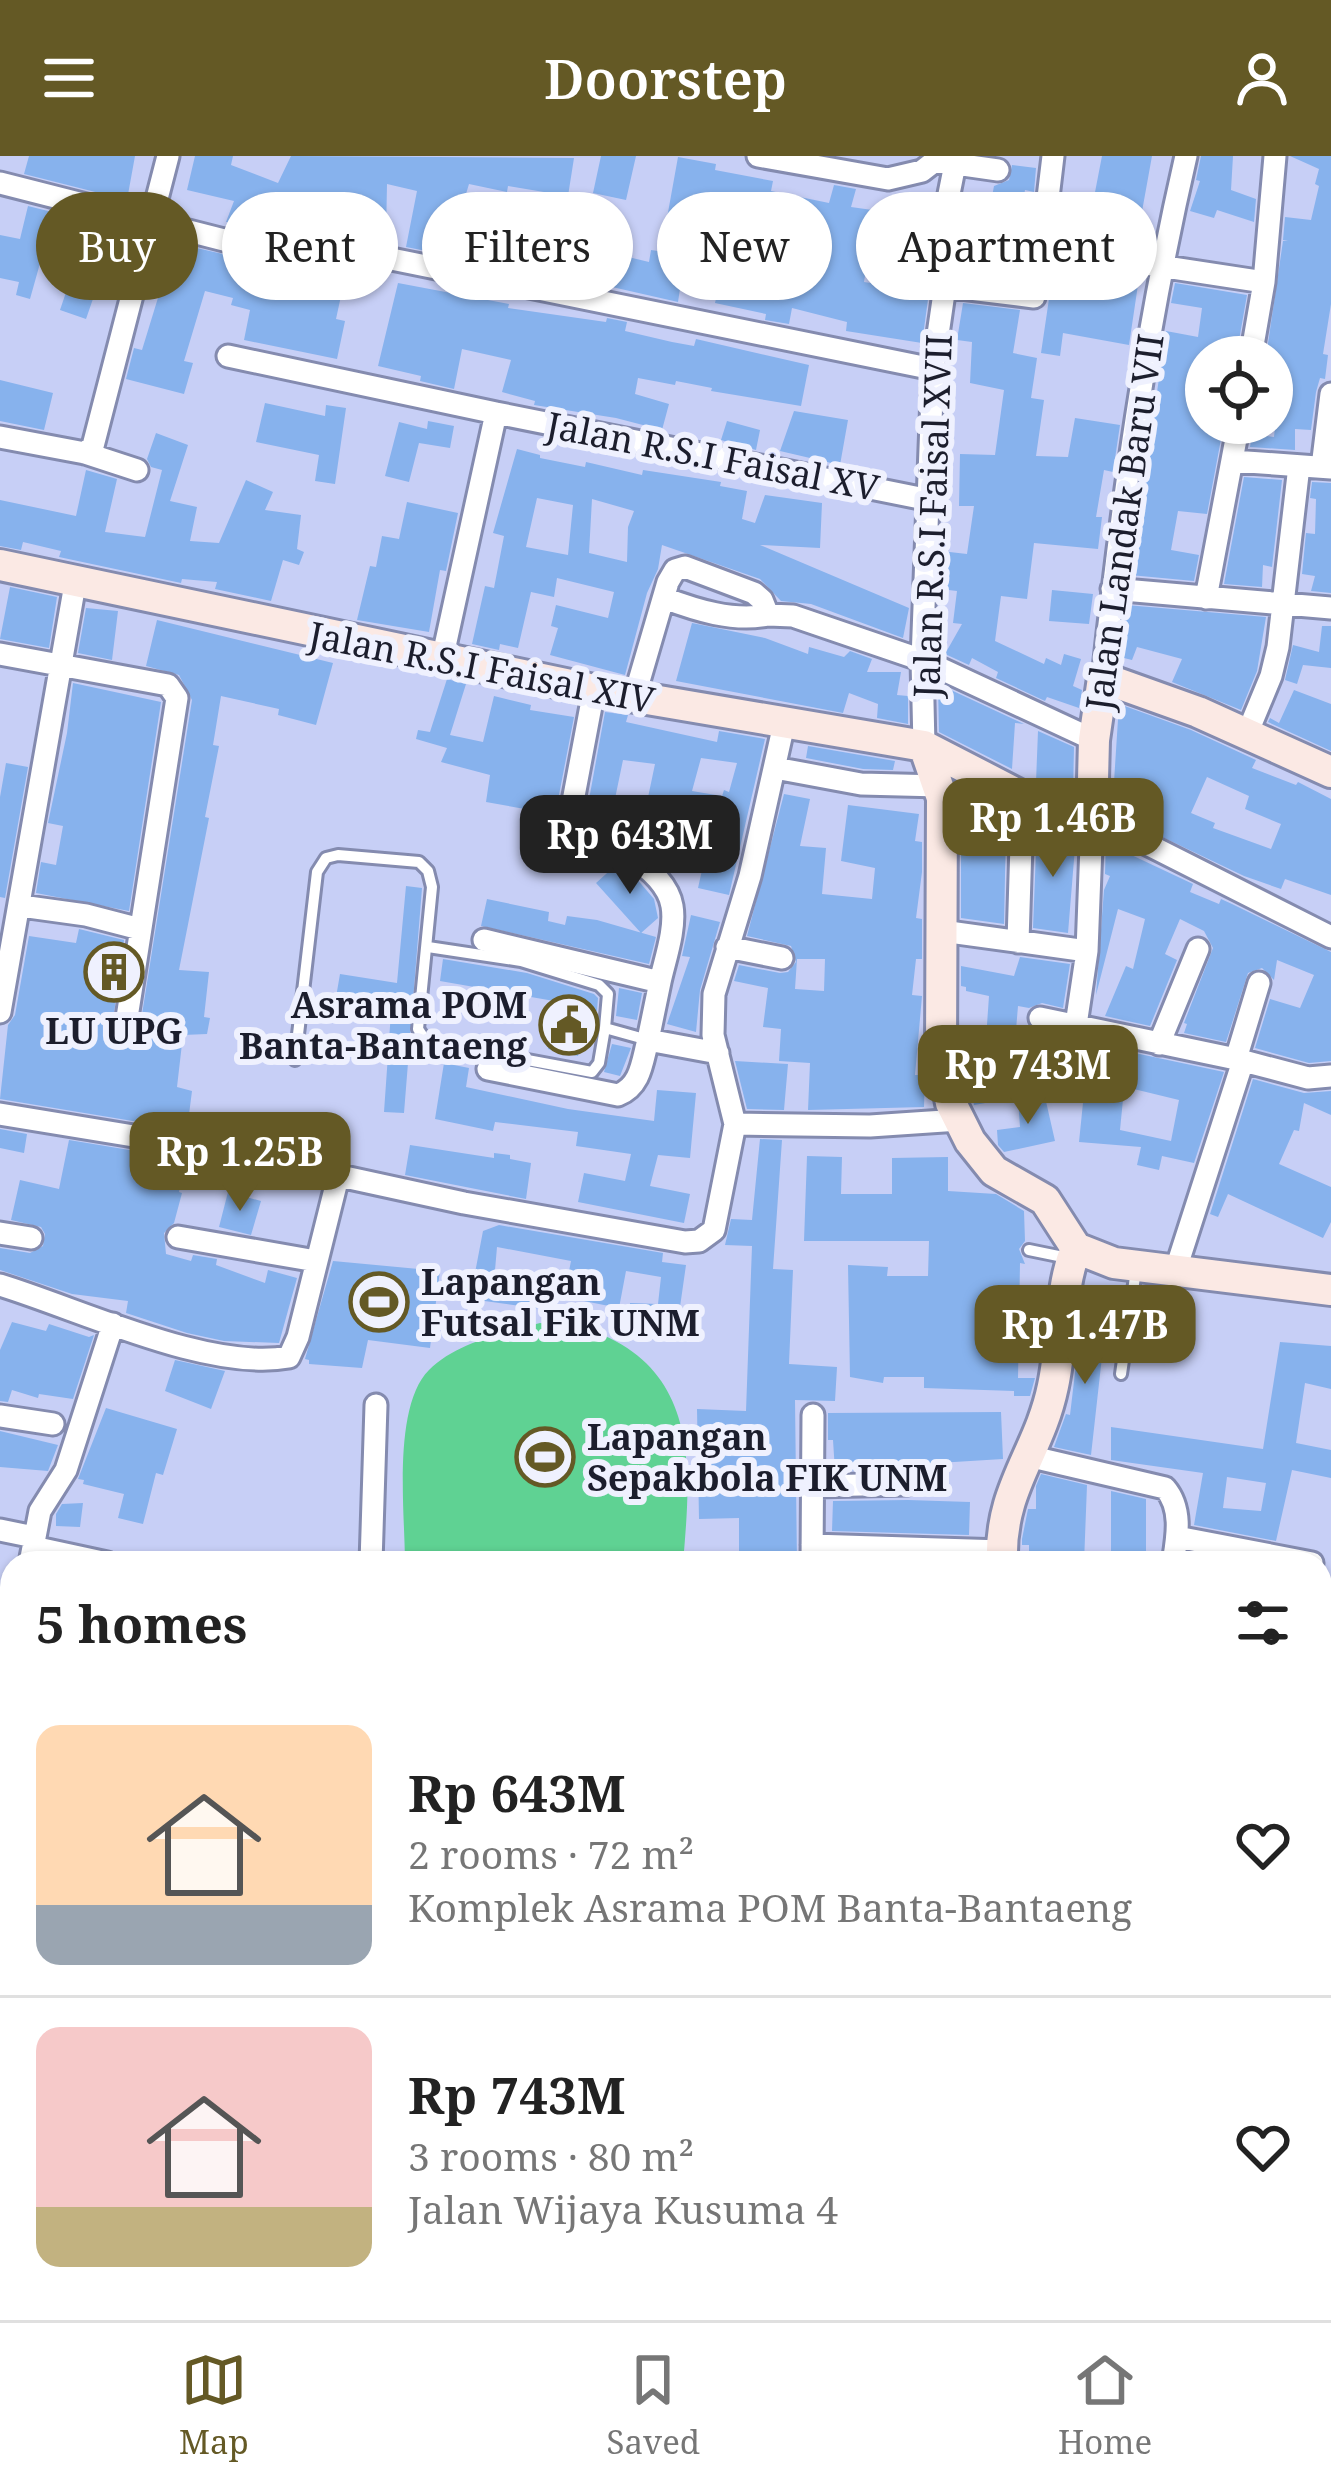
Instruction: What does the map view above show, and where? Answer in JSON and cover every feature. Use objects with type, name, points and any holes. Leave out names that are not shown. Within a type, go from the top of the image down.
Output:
[{"type":"street","points":[[158,192],[167,156]]},
{"type":"street","points":[[758,156],[888,179],[907,177],[935,161],[998,170]]},
{"type":"street","points":[[1049,192],[1053,156]]},
{"type":"street","name":"Jalan Landak Baru VII","points":[[1092,821],[1094,740],[1123,497],[1160,268],[1186,156]]},
{"type":"street","points":[[1255,336],[1276,156]]},
{"type":"street","name":"Jalan R.S.I Faisal XVII","points":[[949,192],[955,164]]},
{"type":"street","points":[[0,183],[36,192]]},
{"type":"street","points":[[198,233],[236,242],[283,237],[933,369]]},
{"type":"street","points":[[1157,267],[1264,282]]},
{"type":"street","points":[[85,453],[93,446],[130,300]]},
{"type":"street","name":"Jalan R.S.I Faisal XVII","points":[[924,746],[922,660],[933,369],[943,300]]},
{"type":"street","name":"Jalan R.S.I Faisal XV","points":[[228,356],[930,500]]},
{"type":"street","points":[[1233,461],[1327,468],[1331,394]]},
{"type":"street","name":"Jalan R.S.I Faisal XV","points":[[442,660],[496,413]]},
{"type":"street","points":[[0,436],[85,453],[137,470]]},
{"type":"street","points":[[1207,598],[1236,444]]},
{"type":"street","points":[[1247,734],[1271,676],[1299,466]]},
{"type":"street","name":"Jalan R.S.I Faisal XIV","points":[[0,565],[634,698],[924,746],[1033,810],[1092,821]]},
{"type":"street","points":[[634,698],[675,570],[685,567],[754,593],[768,615]]},
{"type":"street","points":[[0,1012],[75,584]]},
{"type":"street","points":[[1112,589],[1331,608]]},
{"type":"street","points":[[664,598],[724,615],[794,616],[922,660],[1094,740]]},
{"type":"street","points":[[0,654],[168,685],[178,698],[126,1024]]},
{"type":"street","points":[[1103,678],[1331,772]]},
{"type":"street","points":[[488,1069],[618,1094],[637,1081],[672,924],[669,897],[628,854],[608,843],[567,833],[594,690]]},
{"type":"street","points":[[0,1114],[339,1173],[552,1220],[699,1241],[714,1230],[735,1124],[711,1019],[784,724]]},
{"type":"street","points":[[924,746],[941,798],[944,1079],[958,1120],[994,1171],[1045,1201],[1074,1253],[1054,1385],[1004,1514],[1002,1551]]},
{"type":"street","points":[[775,769],[941,798],[997,814],[1033,810],[1018,942]]},
{"type":"street","points":[[1076,1024],[1088,951],[1092,821],[1330,935]]},
{"type":"street","points":[[20,906],[140,929]]},
{"type":"street","points":[[942,931],[1088,951]]},
{"type":"street","points":[[484,940],[660,982]]},
{"type":"street","points":[[727,947],[782,958]]},
{"type":"street","points":[[1159,1044],[1198,949]]},
{"type":"street","points":[[1175,1272],[1240,1060],[1258,983]]},
{"type":"street","points":[[1040,1018],[1308,1078],[1331,1076]]},
{"type":"street","points":[[648,1040],[718,1053]]},
{"type":"street","points":[[735,1124],[855,1126],[958,1120]]},
{"type":"street","points":[[0,1298],[208,1354],[289,1357],[339,1173]]},
{"type":"street","points":[[0,1233],[31,1238]]},
{"type":"street","points":[[178,1237],[316,1261]]},
{"type":"street","points":[[1074,1253],[1175,1272],[1331,1290]]},
{"type":"street","points":[[0,1285],[101,1325]]},
{"type":"street","points":[[0,1530],[32,1549],[43,1501],[66,1470],[101,1325]]},
{"type":"street","points":[[371,1551],[376,1405]]},
{"type":"street","points":[[812,1551],[813,1415]]},
{"type":"street","points":[[0,1416],[53,1424]]},
{"type":"street","points":[[1028,1456],[1165,1488],[1175,1503],[1175,1551]]},
{"type":"street","points":[[814,1486],[908,1484]]},
{"type":"street","points":[[1177,1537],[1243,1551]]},
{"type":"lane","points":[[295,1060],[317,872],[326,858],[338,855],[418,862],[428,871],[432,887],[418,1029],[426,1041],[592,1072],[599,1063],[608,994],[599,985],[520,961],[428,947]]},
{"type":"lane","points":[[605,1028],[648,1040]]},
{"type":"lane","points":[[1029,1250],[1074,1253]]},
{"type":"lane","points":[[1120,1374],[1136,1266]]},
{"type":"green space","name":"Lapangan Sepakbola FIK UNM","points":[[540,1323],[568,1326],[589,1330],[630,1350],[655,1372],[682,1428],[687,1493],[684,1551],[405,1551],[405,1434],[417,1387],[440,1360],[481,1340]]},
{"type":"building","points":[[29,156],[135,156],[128,192],[95,192],[24,174]]},
{"type":"building","points":[[195,156],[233,156],[231,165],[278,183],[291,156],[574,158],[569,192],[508,186],[507,192],[469,184],[467,192],[422,192],[422,250],[406,247],[417,191],[387,184],[387,192],[222,192],[222,198],[187,190]]},
{"type":"building","points":[[601,156],[636,156],[628,192],[593,192]]},
{"type":"building","points":[[1102,156],[1152,156],[1146,192],[1095,192]]},
{"type":"building","points":[[1201,156],[1233,156],[1231,190],[1256,199],[1254,222],[1217,210],[1214,218],[1190,211],[1200,181],[1196,180]]},
{"type":"building","points":[[1290,156],[1331,156],[1331,304],[1323,354],[1328,355],[1325,379],[1320,378],[1316,392],[1311,430],[1295,429],[1295,450],[1250,447],[1293,444],[1293,336],[1269,336],[1283,241],[1288,241],[1283,240],[1285,217],[1311,220],[1319,169]]},
{"type":"building","points":[[678,157],[773,181],[771,191],[776,192],[672,192]]},
{"type":"building","points":[[1012,165],[1036,168],[1034,192],[993,192],[994,186],[1009,180]]},
{"type":"building","points":[[834,185],[856,189],[851,207],[856,208],[856,300],[928,300],[922,343],[846,331],[847,322],[792,308],[789,324],[715,303],[832,300]]},
{"type":"building","points":[[28,206],[36,208],[36,278],[30,299],[16,295],[19,282],[0,278],[0,235],[20,239]]},
{"type":"building","points":[[198,248],[222,254],[222,295],[205,291],[184,361],[193,363],[184,394],[126,379],[134,348],[142,350],[157,300],[198,300]]},
{"type":"building","points":[[651,250],[657,251],[657,297],[633,292],[633,258],[649,262]]},
{"type":"building","points":[[398,283],[422,288],[422,300],[488,300],[509,304],[508,308],[606,322],[607,318],[627,322],[625,331],[672,342],[694,346],[696,339],[809,365],[801,406],[638,378],[635,394],[669,404],[662,430],[534,405],[535,401],[502,392],[511,360],[462,349],[454,389],[378,366],[394,300],[398,300]]},
{"type":"building","points":[[1175,283],[1247,295],[1240,336],[1198,336],[1202,308],[1171,303]]},
{"type":"building","points":[[63,300],[93,300],[86,319],[60,310]]},
{"type":"building","points":[[232,300],[340,300],[336,319],[345,321],[337,359],[244,340],[250,310],[231,305]]},
{"type":"building","points":[[1049,300],[1136,300],[1129,345],[1063,333],[1060,356],[1041,353]]},
{"type":"building","points":[[963,303],[1020,310],[1013,353],[1037,358],[1031,398],[1044,400],[1036,456],[1068,457],[1075,418],[1120,425],[1113,472],[1104,470],[1096,517],[1102,517],[1098,549],[1034,543],[1027,599],[1001,596],[995,641],[1044,664],[1046,658],[1061,665],[1064,654],[1081,659],[1073,686],[1082,690],[1079,708],[1047,697],[1045,701],[996,678],[998,672],[972,658],[969,665],[945,654],[962,624],[953,623],[957,591],[940,589],[941,551],[967,554],[974,506],[959,506],[960,454],[995,455],[1004,390],[970,383],[972,342],[957,340]]},
{"type":"building","points":[[1166,331],[1193,336],[1185,336],[1185,444],[1220,444],[1207,514],[1178,511],[1171,550],[1199,555],[1194,581],[1130,575]]},
{"type":"building","points":[[0,380],[53,393],[44,430],[0,421]]},
{"type":"building","points":[[265,403],[325,416],[326,405],[346,408],[335,484],[315,481],[319,455],[256,442]]},
{"type":"building","points":[[794,411],[848,420],[840,465],[780,451]]},
{"type":"building","points":[[428,421],[454,426],[450,448],[419,443],[409,482],[385,476],[399,422],[427,429]]},
{"type":"building","points":[[727,421],[760,430],[756,450],[721,440]]},
{"type":"building","points":[[156,433],[188,445],[170,501],[197,507],[190,541],[219,543],[246,480],[273,492],[265,510],[301,515],[297,549],[304,552],[299,565],[283,560],[271,601],[215,589],[217,582],[182,579],[181,583],[59,557],[61,551],[23,542],[21,550],[0,546],[0,500],[76,516],[86,470],[117,479],[105,532],[145,537],[162,470],[151,467],[147,459]]},
{"type":"building","points":[[517,449],[585,467],[586,462],[642,475],[643,470],[721,482],[720,486],[747,491],[742,519],[755,523],[765,495],[822,503],[820,548],[760,545],[909,608],[903,638],[811,604],[781,601],[760,579],[662,545],[625,675],[550,655],[558,628],[551,626],[556,605],[608,618],[614,592],[557,578],[554,597],[531,592],[518,648],[500,644],[499,650],[472,644],[485,586],[494,588],[504,536],[493,533]],"holes":[[[537,498],[573,505],[568,555],[526,547]],[[592,499],[634,511],[628,527],[627,562],[589,553]]]},
{"type":"building","points":[[1244,477],[1282,480],[1272,567],[1263,565],[1262,587],[1224,584]]},
{"type":"building","points":[[1312,482],[1331,483],[1331,593],[1311,591],[1315,576],[1302,574],[1306,533],[1315,534]]},
{"type":"building","points":[[407,502],[458,513],[446,571],[440,570],[429,632],[357,620],[382,536],[399,539]]},
{"type":"building","points":[[10,587],[57,597],[49,648],[0,639]]},
{"type":"building","points":[[1052,590],[1093,594],[1089,624],[1049,621]]},
{"type":"building","points":[[1126,605],[1266,617],[1257,671],[1241,710],[1172,682],[1182,659],[1137,647],[1132,660],[1120,657]]},
{"type":"building","points":[[86,608],[118,611],[112,660],[78,653]]},
{"type":"building","points":[[157,620],[333,663],[316,725],[278,715],[279,709],[221,696],[213,745],[219,746],[205,817],[209,818],[179,970],[209,972],[207,1034],[183,1035],[177,1087],[192,1091],[187,1130],[0,1099],[8,1025],[15,1015],[29,936],[76,943],[79,929],[124,940],[112,1028],[125,1039],[140,1027],[192,700],[179,675],[146,666]]},
{"type":"building","points":[[692,623],[765,638],[808,654],[809,647],[844,657],[850,651],[872,659],[867,672],[901,672],[897,695],[908,696],[908,724],[877,718],[878,704],[849,693],[843,713],[676,681]]},
{"type":"building","points":[[1322,626],[1331,626],[1331,668],[1303,665],[1297,684],[1285,680],[1293,645],[1319,652]]},
{"type":"building","points":[[447,679],[466,684],[450,735],[483,742],[494,696],[531,705],[530,710],[574,717],[553,826],[528,822],[530,810],[486,802],[490,775],[441,762],[447,748],[416,739],[418,730],[430,732]]},
{"type":"building","points":[[73,683],[161,702],[129,911],[36,893],[41,862],[56,865],[63,826],[48,823]]},
{"type":"building","points":[[938,684],[1024,724],[1015,723],[1012,769],[939,732]]},
{"type":"building","points":[[1294,690],[1331,704],[1331,751],[1268,722],[1270,718],[1279,723]]},
{"type":"building","points":[[1119,704],[1191,730],[1256,760],[1252,768],[1298,782],[1331,799],[1331,895],[1285,879],[1281,889],[1244,876],[1112,813]],"holes":[[[1207,777],[1249,796],[1245,809],[1281,824],[1271,849],[1213,828],[1215,823],[1191,813]]]},
{"type":"building","points":[[605,712],[628,715],[626,722],[717,742],[719,731],[765,739],[729,895],[698,888],[706,852],[666,843],[664,850],[641,845],[591,822],[595,806],[588,805]],"holes":[[[701,758],[737,763],[729,792],[724,790],[722,796],[692,791]],[[623,760],[655,764],[642,826],[611,818]]]},
{"type":"building","points":[[1038,731],[1074,747],[1073,793],[1036,782]]},
{"type":"building","points":[[808,746],[895,761],[893,770],[806,758]]},
{"type":"building","points":[[6,763],[28,767],[5,898],[0,897],[0,797]]},
{"type":"building","points":[[784,794],[810,799],[800,846],[826,848],[822,894],[872,899],[875,868],[841,861],[848,805],[919,814],[915,841],[922,842],[922,872],[916,918],[922,919],[922,959],[916,959],[912,995],[922,996],[915,1075],[925,1075],[924,1107],[808,1110],[810,1063],[779,1061],[781,1029],[763,1027],[768,988],[734,981],[739,965],[788,972],[796,962],[791,946],[747,936]],"holes":[[[797,959],[825,959],[824,991],[795,989]]]},
{"type":"building","points":[[961,826],[1006,828],[1004,924],[961,918]]},
{"type":"building","points":[[1037,826],[1076,835],[1068,933],[1033,928]]},
{"type":"building","points":[[1106,843],[1193,884],[1190,892],[1219,904],[1221,899],[1331,952],[1331,1061],[1309,1063],[1255,1048],[1270,999],[1300,1008],[1314,975],[1277,960],[1274,980],[1262,968],[1248,973],[1226,1042],[1184,1033],[1213,948],[1204,931],[1180,919],[1165,954],[1177,960],[1150,1026],[1105,1016],[1126,966],[1133,969],[1145,919],[1118,909],[1096,995],[1104,890],[1110,876],[1105,874]]},
{"type":"building","points":[[616,865],[636,878],[654,899],[658,918],[641,933],[596,883]]},
{"type":"building","points":[[406,886],[422,888],[404,1113],[384,1112],[391,1012],[335,1003],[340,974],[397,983]]},
{"type":"building","points":[[487,899],[549,912],[548,921],[565,925],[567,916],[656,937],[649,964],[481,926]]},
{"type":"building","points":[[691,915],[720,922],[700,990],[696,1032],[667,1024],[690,957],[682,956]]},
{"type":"building","points":[[1020,957],[1070,964],[1063,1008],[1042,1003],[1018,1006],[1015,1042],[1058,1041],[1054,1073],[1003,1069],[1008,1099],[974,1105],[961,1036],[986,1039],[989,996],[961,986],[961,966],[1014,976]]},
{"type":"building","points":[[443,959],[527,973],[594,994],[597,1011],[592,1010],[578,1056],[548,1049],[554,1001],[440,981]]},
{"type":"building","points":[[619,988],[642,993],[637,1020],[616,1016]]},
{"type":"building","points":[[1083,1042],[1224,1072],[1194,1163],[1162,1156],[1159,1170],[1137,1165],[1141,1147],[1079,1142],[1084,1093],[1124,1089],[1120,1130],[1171,1141],[1179,1100],[1072,1074]]},
{"type":"building","points":[[612,1044],[631,1048],[620,1076],[604,1072]]},
{"type":"building","points":[[735,1061],[788,1064],[784,1110],[747,1109]]},
{"type":"building","points":[[444,1063],[469,1068],[466,1087],[654,1121],[657,1090],[696,1093],[690,1158],[658,1155],[650,1186],[690,1194],[684,1223],[578,1202],[584,1173],[625,1181],[631,1154],[576,1146],[578,1132],[495,1122],[493,1131],[435,1119]]},
{"type":"building","points":[[1253,1079],[1304,1093],[1331,1091],[1331,1115],[1304,1103],[1299,1131],[1294,1130],[1279,1164],[1331,1187],[1331,1222],[1323,1238],[1228,1194],[1218,1217],[1210,1214]]},
{"type":"building","points":[[1045,1097],[1055,1141],[1004,1152],[997,1130],[1020,1127],[1018,1100]]},
{"type":"building","points":[[0,1129],[27,1134],[24,1153],[0,1148]]},
{"type":"building","points":[[760,1139],[782,1140],[773,1269],[793,1270],[789,1364],[837,1367],[835,1401],[795,1400],[797,1551],[739,1551],[739,1518],[699,1519],[697,1409],[746,1411],[752,1246],[725,1245],[731,1219],[752,1220]]},
{"type":"building","points":[[69,1140],[184,1159],[174,1223],[164,1233],[166,1254],[191,1261],[193,1255],[217,1259],[216,1265],[265,1283],[268,1270],[297,1278],[279,1343],[224,1341],[187,1333],[126,1313],[128,1301],[72,1294],[0,1270],[0,1248],[30,1253],[43,1246],[41,1227],[11,1220],[20,1180],[59,1189]]},
{"type":"building","points":[[410,1145],[494,1158],[494,1153],[510,1155],[510,1159],[531,1163],[526,1199],[405,1175]]},
{"type":"building","points":[[807,1156],[842,1157],[841,1194],[892,1194],[892,1158],[948,1157],[948,1191],[996,1194],[1024,1211],[1025,1241],[1019,1249],[1025,1264],[1020,1263],[1018,1378],[1035,1378],[1030,1396],[1014,1396],[1014,1391],[924,1388],[924,1377],[884,1377],[883,1383],[850,1377],[848,1265],[888,1267],[887,1276],[928,1276],[929,1241],[804,1241]]},
{"type":"building","points":[[228,1192],[261,1201],[251,1235],[219,1227]]},
{"type":"building","points":[[499,1225],[663,1253],[662,1262],[686,1265],[678,1321],[629,1316],[630,1303],[658,1304],[661,1277],[626,1271],[619,1308],[564,1297],[571,1261],[497,1247],[494,1282],[559,1291],[556,1311],[470,1299],[483,1231]]},
{"type":"building","points":[[333,1261],[440,1271],[430,1348],[368,1340],[362,1368],[309,1364],[305,1359]]},
{"type":"building","points":[[1082,1314],[1111,1318],[1109,1340],[1104,1339],[1091,1455],[1054,1447],[1066,1414],[1070,1415]]},
{"type":"building","points":[[1139,1314],[1186,1323],[1180,1353],[1135,1345]]},
{"type":"building","points":[[12,1322],[46,1331],[49,1324],[94,1335],[73,1399],[39,1394],[38,1398],[12,1390],[8,1402],[0,1401],[0,1350]]},
{"type":"building","points":[[1280,1342],[1331,1346],[1331,1389],[1305,1383],[1296,1443],[1331,1450],[1331,1478],[1292,1470],[1276,1541],[1194,1525],[1203,1473],[1111,1460],[1111,1427],[1263,1449]],"holes":[[[1227,1477],[1266,1483],[1261,1511],[1223,1508]]]},
{"type":"building","points":[[175,1360],[225,1371],[211,1409],[165,1391]]},
{"type":"building","points":[[106,1408],[177,1429],[163,1475],[156,1473],[143,1524],[118,1518],[124,1494],[78,1479]]},
{"type":"building","points":[[1001,1412],[1003,1459],[835,1471],[828,1413]]},
{"type":"building","points":[[0,1431],[58,1445],[48,1471],[0,1467]]},
{"type":"building","points":[[1041,1474],[1087,1485],[1084,1551],[1029,1551],[1029,1545],[1022,1545],[1028,1509],[1036,1509]]},
{"type":"building","points":[[1111,1491],[1146,1499],[1146,1551],[1111,1551]]},
{"type":"building","points":[[833,1501],[970,1502],[969,1535],[832,1531]]},
{"type":"building","points":[[83,1503],[80,1527],[56,1526],[62,1504]]},
{"type":"place","name":"LU UPG","points":[[114,972]]},
{"type":"place","name":"Asrama POM Banta-Bantaeng","points":[[569,1025]]},
{"type":"place","name":"Lapangan Futsal Fik UNM","points":[[379,1302]]},
{"type":"place","name":"Lapangan Sepakbola FIK UNM","points":[[545,1457]]}]
